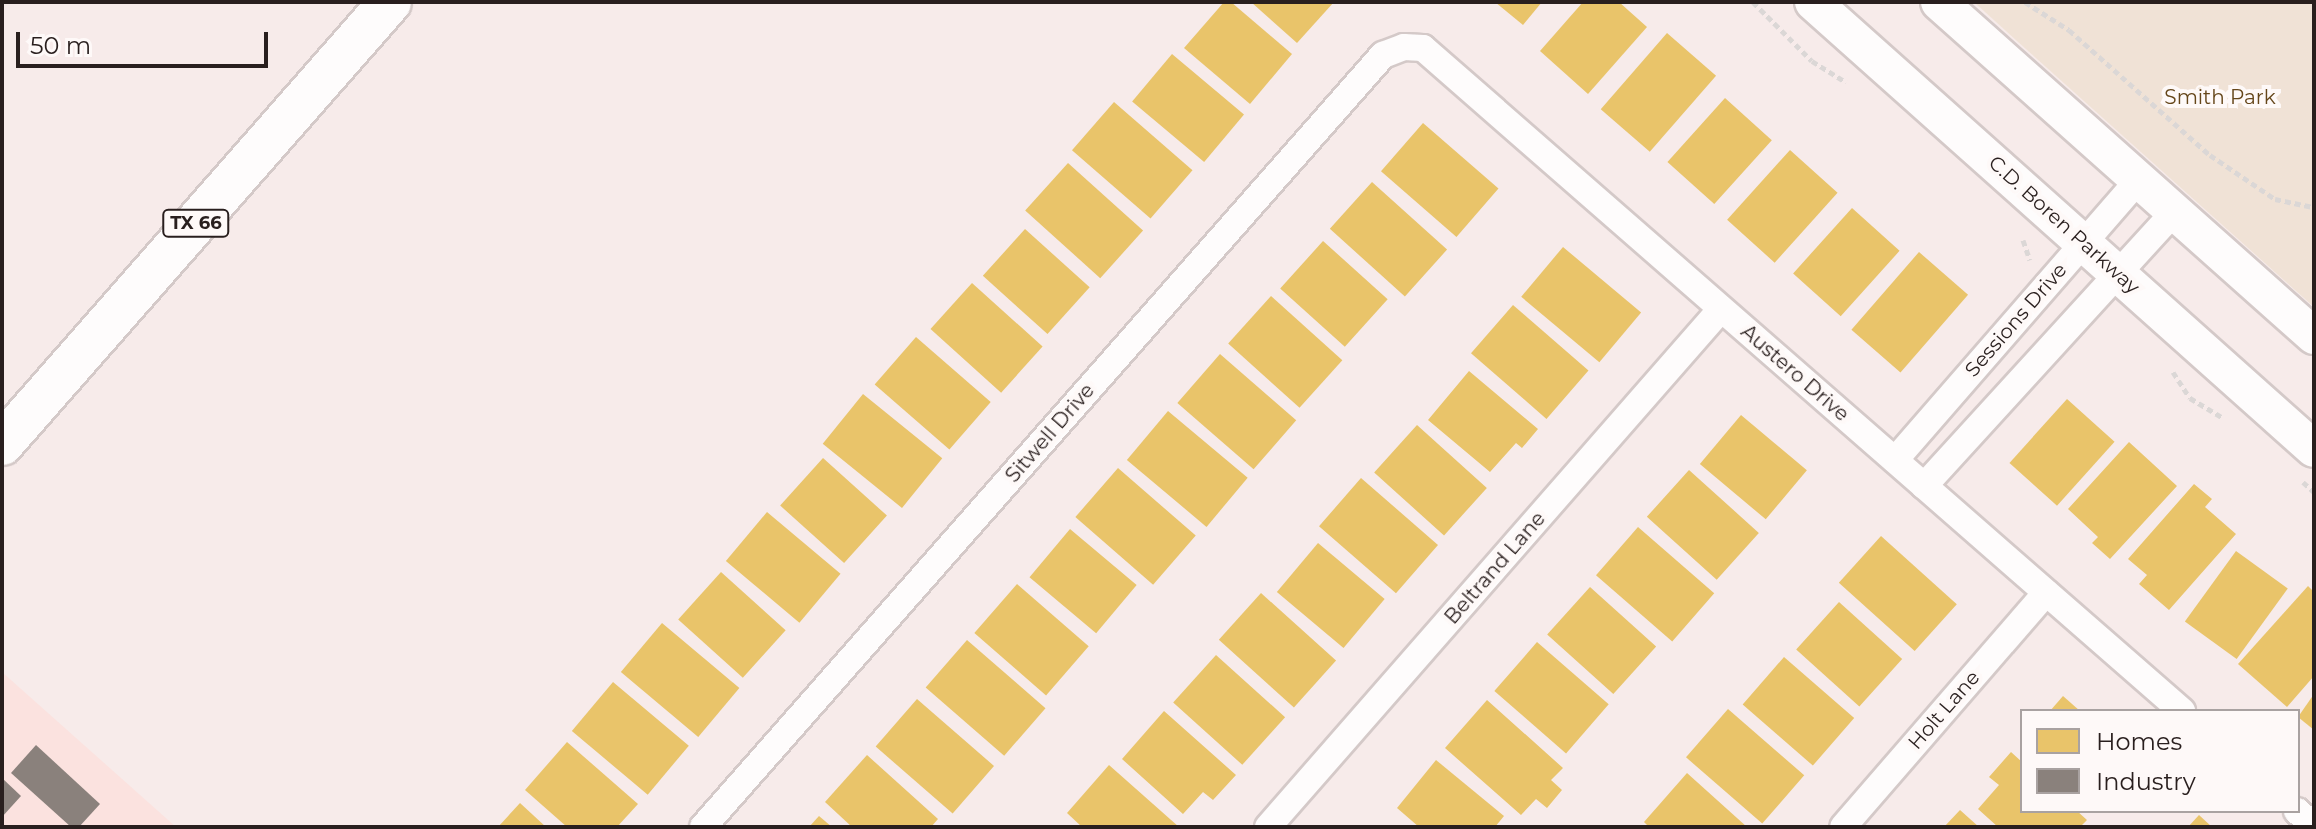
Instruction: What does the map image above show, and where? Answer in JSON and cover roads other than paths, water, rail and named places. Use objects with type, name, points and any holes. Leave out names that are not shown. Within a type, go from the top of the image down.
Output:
[{"type":"main road","name":"TX 66","points":[[8,425],[390,2]]},
{"type":"street","name":"C.D. Boren Parkway","points":[[1813,2],[2314,449]]},
{"type":"street","points":[[1939,2],[2314,336]]},
{"type":"street","name":"Austero Drive","points":[[1404,47],[1423,48],[2180,709]]},
{"type":"street","name":"Sitwell Drive","points":[[703,827],[1383,55],[1404,47]]},
{"type":"street","name":"Sessions Drive","points":[[1895,460],[2138,180]]},
{"type":"street","points":[[1924,486],[2174,212]]},
{"type":"street","name":"Beltrand Lane","points":[[1268,827],[1721,309]]},
{"type":"street","name":"Holt Lane","points":[[1843,827],[2046,593]]},
{"type":"park label","name":"Smith Park","points":[[2220,97]]}]
